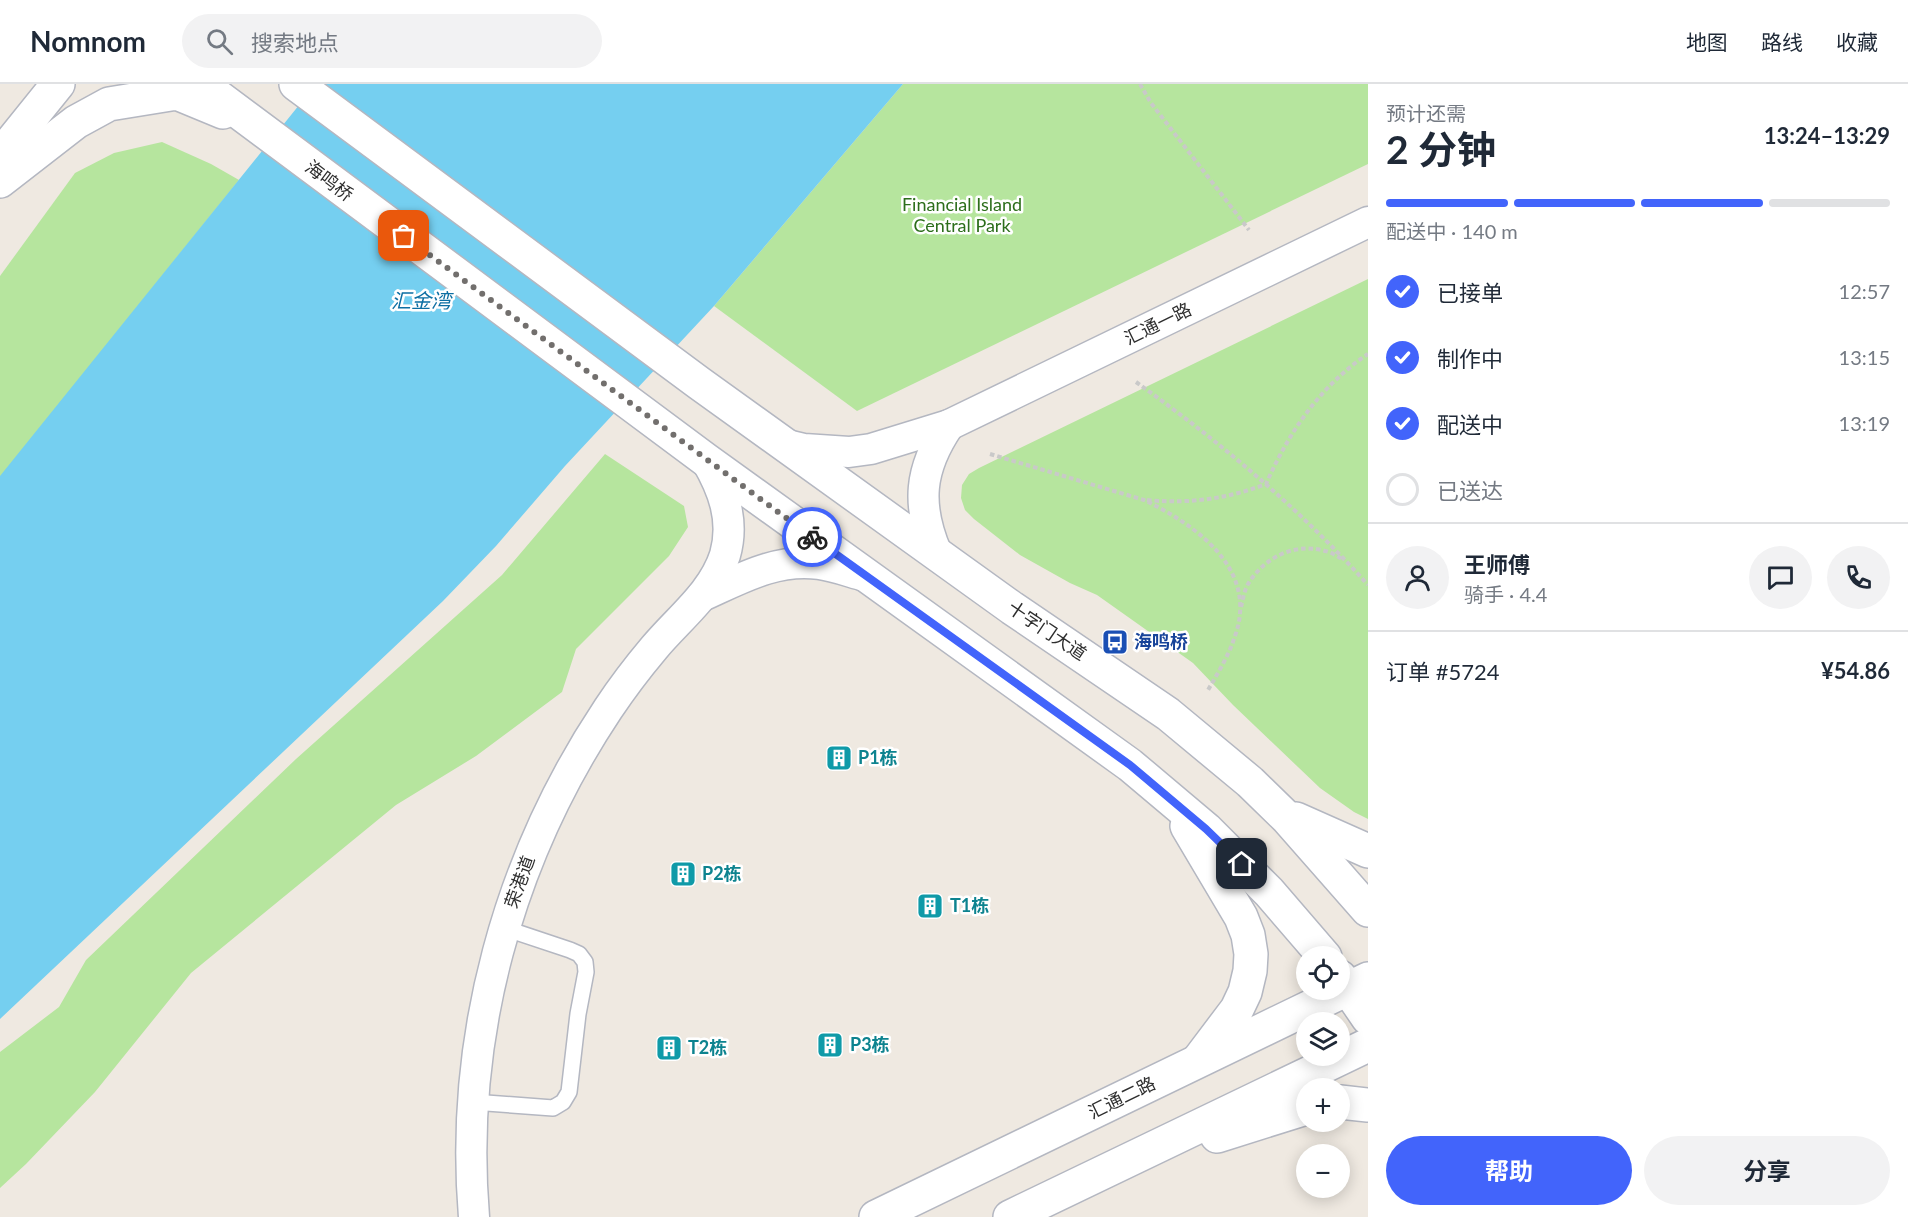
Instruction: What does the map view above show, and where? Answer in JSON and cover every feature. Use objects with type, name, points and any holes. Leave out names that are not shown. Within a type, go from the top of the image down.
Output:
[{"type":"street","points":[[0,156],[58,84]]},
{"type":"street","points":[[201,84],[255,126]]},
{"type":"street","name":"十字门大道","points":[[296,84],[783,444],[1011,608],[1168,714],[1210,747],[1281,812],[1368,909]]},
{"type":"street","points":[[0,181],[76,122],[109,104],[177,93],[255,126]]},
{"type":"street","name":"海鸣桥","points":[[255,126],[706,460]]},
{"type":"street","name":"汇通一路","points":[[783,444],[804,449],[849,452],[871,449],[949,425],[1368,222]]},
{"type":"street","points":[[937,554],[924,517],[923,498],[930,459],[949,425]]},
{"type":"street","points":[[706,460],[1130,765],[1169,796],[1242,864],[1296,921],[1316,946]]},
{"type":"street","points":[[702,596],[716,576],[725,553],[729,529],[727,504],[719,481],[706,460]]},
{"type":"street","points":[[702,596],[760,570],[779,565],[820,564],[866,576]]},
{"type":"street","name":"荣港道","points":[[474,1217],[471,1138],[476,1062],[488,987],[504,928],[534,842],[568,773],[622,691],[655,648],[702,596]]},
{"type":"street","points":[[1169,796],[1241,917],[1248,935],[1251,954],[1245,992],[1237,1009],[1197,1061]]},
{"type":"street","points":[[1281,812],[1368,851]]},
{"type":"street","points":[[1352,981],[1368,1018]]},
{"type":"street","name":"汇通二路","points":[[876,1217],[1197,1061],[1352,981]]},
{"type":"street","points":[[1010,1217],[1368,1045]]},
{"type":"street","points":[[1350,1103],[1368,1105]]},
{"type":"street","points":[[1109,1169],[1296,1111]]},
{"type":"lane","points":[[474,1102],[553,1108],[563,1102],[569,1092],[578,1014],[586,972],[585,962],[579,954],[570,950],[504,928]]},
{"type":"path","points":[[1140,84],[1151,103],[1249,230]]},
{"type":"path","points":[[1144,500],[1194,502],[1243,493],[1266,484],[1294,429],[1312,404],[1334,381],[1368,354]]},
{"type":"path","points":[[1136,382],[1181,414],[1266,484],[1346,560],[1368,585]]},
{"type":"path","points":[[990,454],[1144,500],[1167,511],[1208,540],[1225,558],[1236,582],[1240,608]]},
{"type":"path","points":[[1208,690],[1226,659],[1236,634],[1240,608],[1247,586],[1261,567],[1279,554],[1302,548],[1325,551],[1346,560]]},
{"type":"green space","name":"Financial Island Central Park","points":[[903,84],[1368,84],[1368,164],[857,411],[714,306]]},
{"type":"green space","points":[[162,142],[211,164],[239,180],[0,478],[0,276],[75,173],[114,153]]},
{"type":"green space","points":[[1368,279],[1368,819],[1320,788],[1233,705],[1193,663],[1097,595],[1020,555],[974,519],[965,510],[961,498],[962,485],[969,474],[979,468]]},
{"type":"green space","points":[[605,454],[684,506],[688,527],[669,556],[576,649],[562,692],[476,756],[396,805],[191,973],[95,1092],[0,1188],[0,1052],[59,1007],[86,960],[296,759],[502,575]]},
{"type":"water","name":"汇金湾","points":[[316,84],[903,84],[714,306],[565,466],[496,546],[443,601],[0,1019],[0,476]]},
{"type":"way so far","points":[[404,236],[812,537]]},
{"type":"place","name":"海鸣桥","points":[[1115,642]]},
{"type":"place","name":"P1栋","points":[[839,758]]},
{"type":"place","name":"P2栋","points":[[683,874]]},
{"type":"place","name":"T1栋","points":[[930,906]]},
{"type":"place","name":"P3栋","points":[[830,1045]]},
{"type":"place","name":"T2栋","points":[[669,1048]]},
{"type":"route","points":[[812,537],[1130,765],[1169,796],[1242,864]]}]
